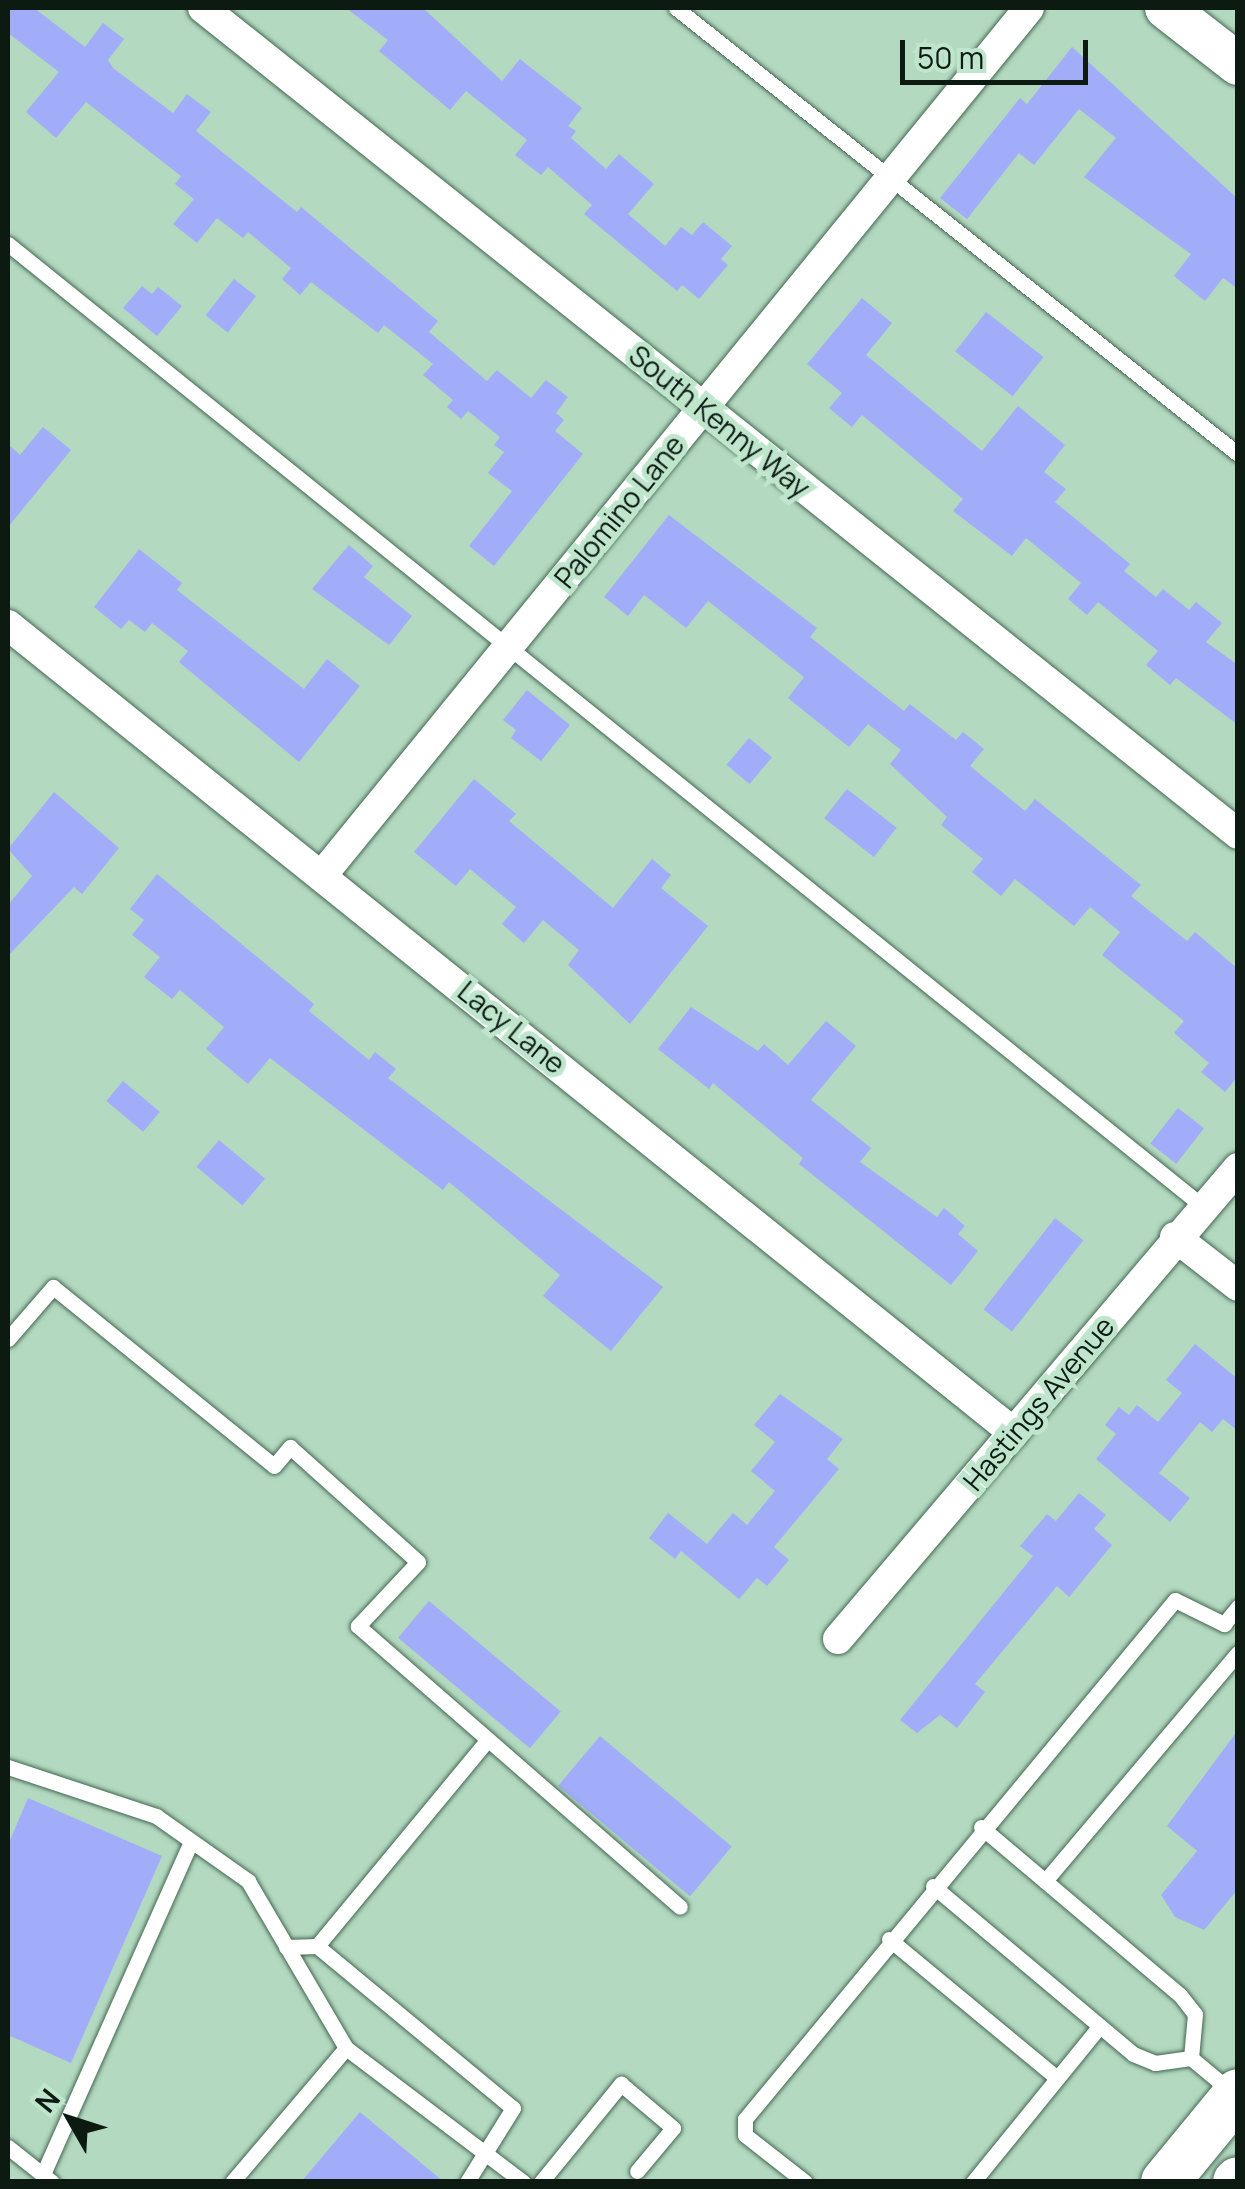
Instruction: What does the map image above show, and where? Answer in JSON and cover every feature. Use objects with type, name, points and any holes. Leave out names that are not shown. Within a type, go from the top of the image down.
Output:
[{"type":"main road","points":[[1165,2182],[1232,2109]]},
{"type":"street","name":"South Kenny Way","points":[[203,8],[1238,834]]},
{"type":"street","name":"Palomino Lane","points":[[323,874],[1029,8]]},
{"type":"street","points":[[1166,8],[1238,64]]},
{"type":"street","name":"Lacy Lane","points":[[8,625],[323,874],[1014,1433]]},
{"type":"street","name":"Hastings Avenue","points":[[838,1639],[1238,1168]]},
{"type":"street","points":[[1175,1238],[1238,1286]]},
{"type":"lane","points":[[676,8],[1238,454]]},
{"type":"lane","points":[[8,244],[1205,1208]]},
{"type":"lane","points":[[8,1340],[53,1288],[274,1466],[290,1447],[418,1562],[358,1626],[680,1907]]},
{"type":"lane","points":[[805,2182],[745,2134],[745,2118],[932,1886],[1174,1600],[1231,1626],[1238,1607]]},
{"type":"lane","points":[[1045,1881],[1238,1653]]},
{"type":"lane","points":[[318,1946],[488,1739]]},
{"type":"lane","points":[[8,1767],[156,1816],[248,1881],[346,2048],[523,2182]]},
{"type":"lane","points":[[981,1827],[1180,1996],[1194,2014],[1191,2058],[1232,2109]]},
{"type":"lane","points":[[8,2147],[47,2178],[191,1841]]},
{"type":"lane","points":[[932,1886],[1100,2026],[1155,2063],[1191,2058]]},
{"type":"lane","points":[[889,1939],[1057,2078]]},
{"type":"lane","points":[[286,1947],[318,1946],[514,2108],[487,2158],[467,2182]]},
{"type":"lane","points":[[973,2182],[1100,2026]]},
{"type":"lane","points":[[232,2182],[346,2048]]},
{"type":"lane","points":[[541,2182],[621,2084],[673,2128],[636,2171]]},
{"type":"building","points":[[8,8],[34,8],[85,47],[103,23],[124,39],[108,60],[113,68],[173,113],[187,94],[211,112],[196,131],[297,212],[301,207],[438,321],[429,332],[487,381],[497,370],[531,398],[546,380],[568,397],[556,413],[564,420],[555,431],[583,454],[494,566],[469,546],[512,491],[488,473],[504,452],[494,445],[500,437],[468,411],[461,419],[447,407],[453,400],[423,375],[433,364],[384,325],[378,333],[311,282],[300,295],[282,279],[291,268],[248,232],[243,238],[217,218],[197,243],[173,224],[194,199],[175,184],[181,176],[86,102],[56,138],[26,112],[59,72],[8,33]]},
{"type":"building","points":[[346,8],[423,8],[502,81],[520,59],[582,108],[568,126],[576,131],[571,138],[606,169],[619,154],[654,184],[628,214],[665,246],[681,227],[692,235],[703,222],[732,246],[721,259],[728,265],[699,299],[682,285],[677,291],[584,214],[592,205],[548,167],[541,175],[515,155],[527,140],[466,91],[450,110],[379,51],[388,40]]},
{"type":"building","points":[[1072,47],[1238,199],[1238,289],[1223,278],[1205,301],[1174,276],[1191,254],[1084,177],[1116,138],[1079,109],[1034,165],[1019,153],[967,219],[940,198],[1020,98],[1027,104]]},
{"type":"building","points":[[234,279],[256,296],[228,332],[206,315]]},
{"type":"building","points":[[142,286],[152,294],[158,287],[182,306],[157,336],[123,308]]},
{"type":"building","points":[[862,298],[892,323],[866,355],[982,451],[1018,406],[1065,445],[1044,472],[1066,489],[1055,502],[1130,564],[1124,571],[1156,597],[1163,589],[1189,610],[1196,602],[1222,623],[1206,642],[1238,665],[1238,725],[1176,678],[1170,685],[1146,665],[1158,651],[1098,602],[1087,615],[1068,599],[1081,583],[1026,538],[1012,556],[953,511],[963,499],[862,415],[852,427],[829,408],[842,393],[807,364]]},
{"type":"building","points":[[986,312],[1044,357],[1013,396],[955,351]]},
{"type":"building","points":[[43,427],[71,450],[8,527],[8,444],[20,455]]},
{"type":"building","points":[[669,515],[817,628],[810,637],[904,711],[910,704],[956,740],[963,732],[984,749],[970,766],[1025,811],[1035,799],[1141,885],[1131,896],[1187,941],[1195,932],[1238,969],[1238,1076],[1225,1092],[1201,1072],[1209,1063],[1174,1033],[1184,1021],[1102,955],[1120,932],[1090,907],[1074,926],[1015,879],[1001,896],[972,872],[983,859],[941,825],[947,817],[890,764],[901,750],[868,724],[849,747],[788,698],[804,677],[708,601],[686,628],[644,595],[628,616],[604,597]]},
{"type":"building","points":[[349,545],[373,566],[364,577],[412,616],[389,645],[312,589]]},
{"type":"building","points":[[139,549],[182,583],[177,590],[304,689],[327,659],[360,686],[299,762],[179,662],[188,651],[152,623],[145,632],[129,620],[121,629],[94,607]]},
{"type":"building","points":[[527,690],[570,725],[541,761],[511,738],[516,730],[503,720]]},
{"type":"building","points":[[749,738],[772,757],[749,784],[727,765]]},
{"type":"building","points":[[474,779],[516,814],[509,821],[613,908],[652,859],[671,875],[661,888],[708,926],[630,1024],[568,965],[579,950],[543,920],[524,943],[502,924],[516,907],[470,869],[456,886],[414,852]]},
{"type":"building","points":[[847,789],[897,828],[874,857],[824,818]]},
{"type":"building","points":[[54,792],[119,848],[82,894],[74,887],[8,956],[8,905],[32,876],[8,849]]},
{"type":"building","points":[[157,874],[314,1004],[309,1011],[369,1060],[375,1052],[396,1069],[388,1078],[663,1287],[611,1351],[543,1296],[560,1275],[449,1182],[443,1190],[270,1058],[248,1084],[206,1049],[224,1027],[180,990],[172,999],[144,977],[160,957],[132,935],[144,920],[130,909]]},
{"type":"building","points":[[691,1007],[758,1051],[764,1044],[788,1065],[826,1021],[856,1046],[811,1100],[871,1148],[860,1162],[937,1217],[944,1208],[965,1226],[958,1234],[978,1251],[951,1285],[799,1164],[803,1158],[713,1083],[709,1089],[658,1049]]},
{"type":"building","points":[[123,1081],[160,1112],[143,1132],[106,1101]]},
{"type":"building","points":[[1178,1108],[1204,1128],[1176,1164],[1150,1143]]},
{"type":"building","points":[[219,1140],[265,1179],[242,1205],[197,1167]]},
{"type":"building","points":[[1055,1218],[1083,1240],[1012,1332],[984,1309]]},
{"type":"building","points":[[1195,1344],[1238,1379],[1238,1431],[1223,1419],[1212,1432],[1200,1422],[1159,1473],[1190,1498],[1170,1522],[1096,1459],[1116,1434],[1105,1425],[1119,1407],[1129,1415],[1137,1405],[1158,1422],[1182,1393],[1166,1380]]},
{"type":"building","points":[[780,1394],[843,1439],[827,1459],[839,1469],[774,1547],[789,1560],[767,1586],[757,1578],[739,1599],[681,1551],[675,1559],[649,1538],[668,1513],[707,1544],[733,1513],[747,1525],[775,1491],[751,1471],[775,1442],[754,1425]]},
{"type":"building","points":[[1079,1493],[1106,1515],[1094,1529],[1112,1545],[1069,1597],[1057,1586],[975,1684],[985,1692],[957,1728],[940,1715],[917,1733],[900,1720],[1033,1556],[1020,1546],[1047,1514],[1056,1521]]},
{"type":"building","points":[[429,1601],[561,1712],[530,1748],[398,1638]]},
{"type":"building","points":[[1238,1730],[1238,1889],[1204,1930],[1175,1917],[1161,1895],[1197,1851],[1167,1826]]},
{"type":"building","points":[[600,1736],[732,1847],[690,1896],[558,1786]]},
{"type":"building","points":[[28,1798],[162,1856],[71,2063],[8,2035],[8,1845]]},
{"type":"building","points":[[360,2112],[444,2182],[301,2182]]}]
